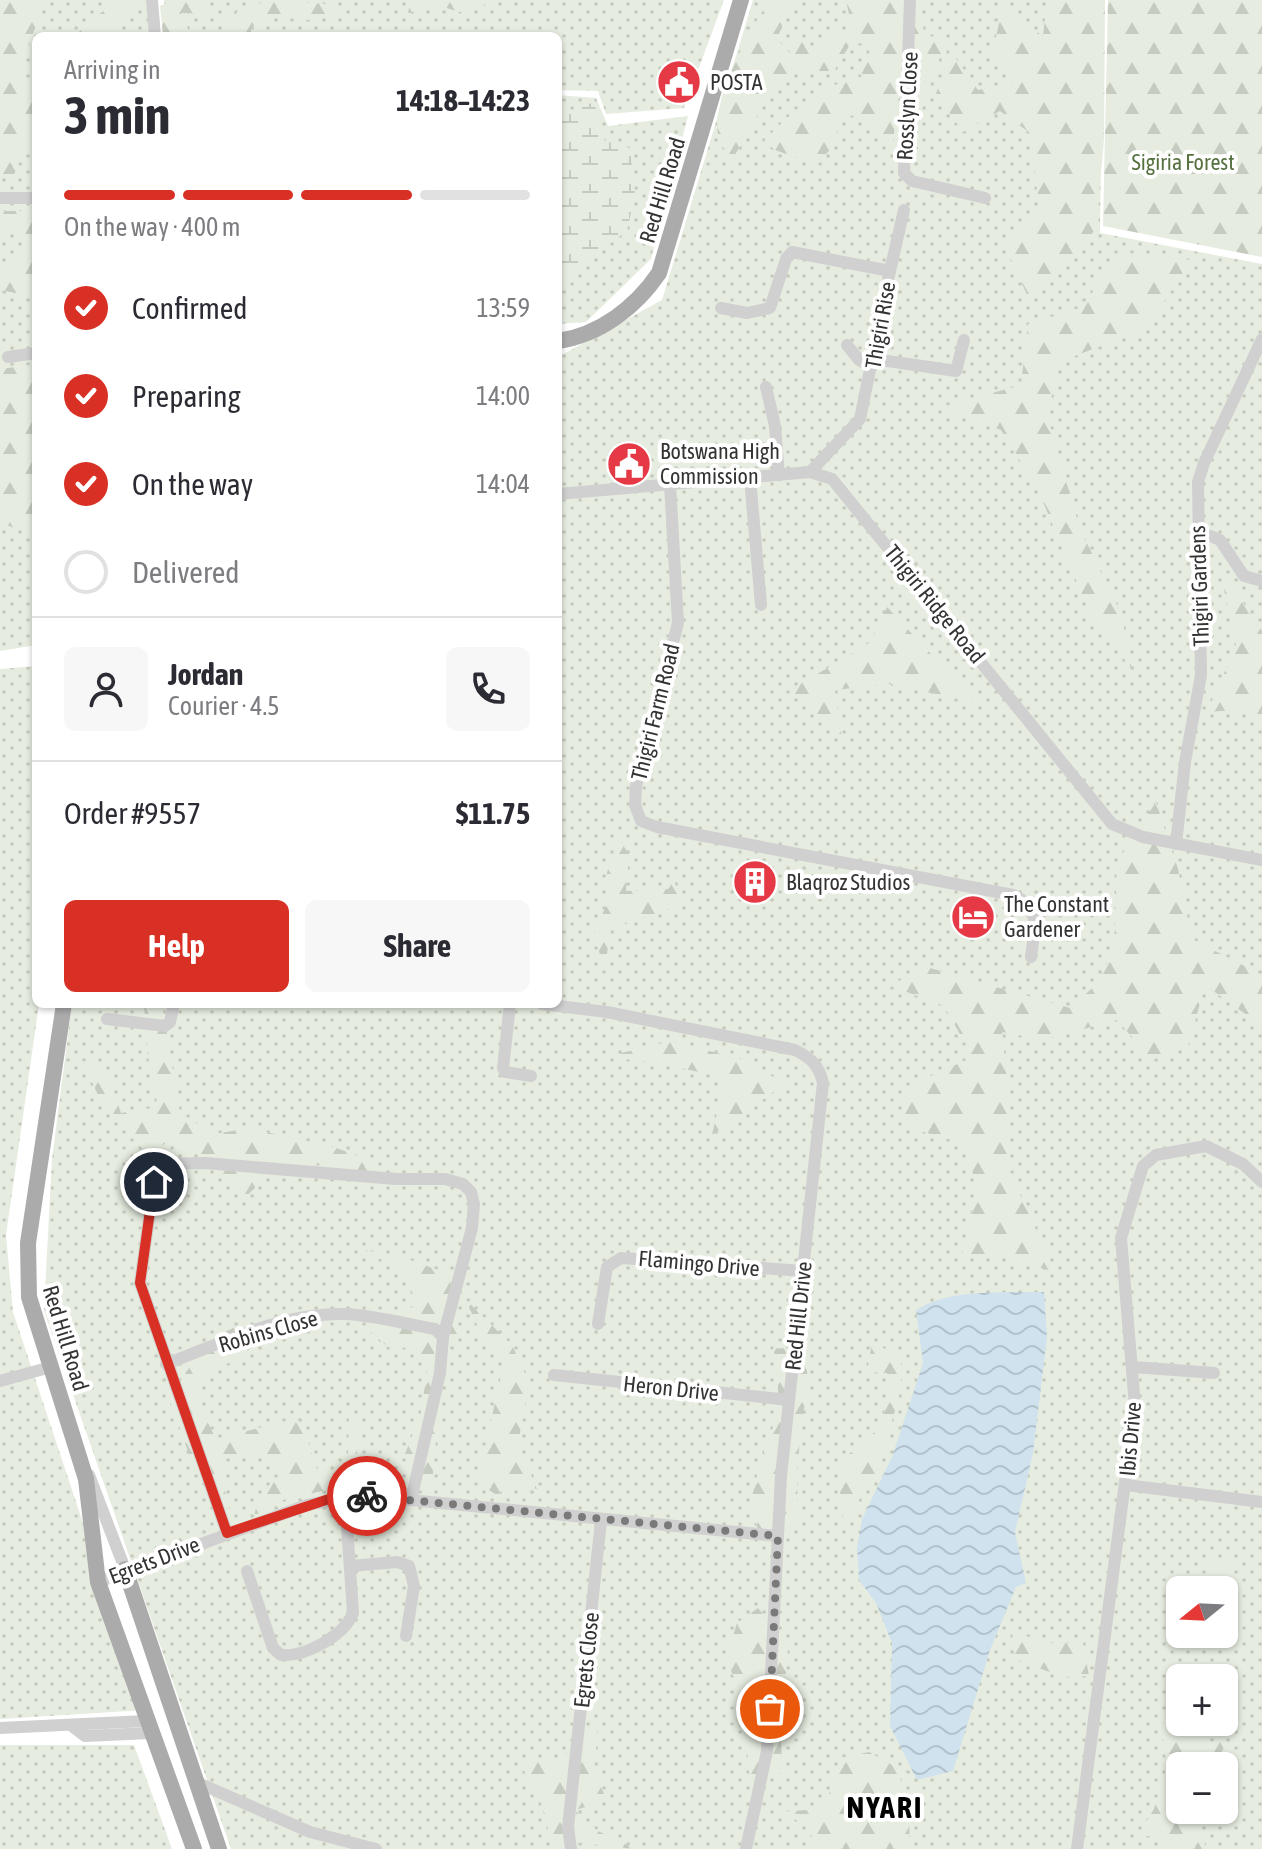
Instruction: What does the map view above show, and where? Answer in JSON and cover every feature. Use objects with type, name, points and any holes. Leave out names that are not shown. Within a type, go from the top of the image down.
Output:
[{"type":"main road","name":"Red Hill Road","points":[[562,340],[590,332],[617,317],[647,291],[659,273],[741,0]]},
{"type":"main road","name":"Red Hill Road","points":[[63,1008],[27,1264],[32,1315],[77,1446],[90,1497],[98,1582],[194,1849]]},
{"type":"main road","name":"Red Hill Road","points":[[125,1569],[219,1849]]},
{"type":"street","points":[[152,0],[155,32]]},
{"type":"street","name":"Rosslyn Close","points":[[910,0],[904,173],[912,181],[985,198]]},
{"type":"street","points":[[0,198],[32,198]]},
{"type":"street","points":[[890,271],[904,210]]},
{"type":"street","name":"Thigiri Rise","points":[[721,308],[747,313],[770,308],[774,304],[786,259],[796,251],[890,271],[860,419],[810,472]]},
{"type":"street","name":"Thigiri Gardens","points":[[1176,844],[1185,762],[1201,675],[1200,472],[1262,339]]},
{"type":"street","points":[[847,345],[859,360],[956,371],[964,340]]},
{"type":"street","points":[[8,357],[32,354]]},
{"type":"street","points":[[766,387],[775,426],[779,475]]},
{"type":"street","points":[[562,494],[810,472]]},
{"type":"street","name":"Thigiri Ridge Road","points":[[810,472],[826,476],[842,488],[1103,816],[1121,830],[1262,860]]},
{"type":"street","points":[[750,478],[761,605]]},
{"type":"street","name":"Thigiri Farm Road","points":[[670,485],[678,623],[636,786],[635,805],[641,821],[657,827],[1013,895],[1031,905],[1035,915],[1031,957]]},
{"type":"street","points":[[1198,531],[1220,540],[1244,576],[1262,581]]},
{"type":"street","name":"Red Hill Drive","points":[[562,1006],[607,1012],[795,1050],[814,1062],[823,1083],[789,1400],[778,1536],[767,1751],[746,1849]]},
{"type":"street","points":[[107,1019],[165,1026],[170,1022],[173,1008]]},
{"type":"street","points":[[510,1008],[503,1068],[505,1072],[531,1076]]},
{"type":"street","name":"Ibis Drive","points":[[1077,1849],[1135,1406],[1121,1238],[1143,1166],[1156,1155],[1206,1146],[1243,1164],[1262,1182]]},
{"type":"street","points":[[227,1533],[145,1304],[139,1271],[155,1171],[160,1164],[205,1163],[396,1179],[445,1179],[463,1184],[471,1192],[474,1204],[472,1228],[443,1337],[440,1373],[411,1500]]},
{"type":"street","name":"Flamingo Drive","points":[[598,1324],[607,1267],[621,1258],[803,1271]]},
{"type":"street","name":"Robins Close","points":[[166,1364],[263,1327],[310,1315],[345,1314],[435,1329],[443,1337]]},
{"type":"street","points":[[0,1381],[51,1367]]},
{"type":"street","points":[[1134,1367],[1214,1373]]},
{"type":"street","name":"Heron Drive","points":[[554,1375],[789,1400]]},
{"type":"street","name":"Red Hill Road","points":[[77,1446],[125,1569]]},
{"type":"street","points":[[1126,1485],[1262,1502]]},
{"type":"street","points":[[247,1571],[273,1648],[281,1655],[299,1655],[349,1623],[353,1613],[345,1497]]},
{"type":"street","name":"Egrets Drive","points":[[98,1582],[125,1569],[307,1505],[345,1497],[411,1500],[778,1536]]},
{"type":"street","name":"Egrets Close","points":[[571,1849],[568,1827],[601,1521]]},
{"type":"street","points":[[351,1566],[397,1562],[409,1566],[414,1586],[406,1636]]},
{"type":"street","points":[[0,1728],[72,1726],[85,1736],[148,1727]]},
{"type":"street","points":[[196,1782],[310,1832],[376,1849]]},
{"type":"green space","points":[[0,0],[146,0],[150,32],[32,32],[32,646],[0,651]]},
{"type":"green space","points":[[0,0],[46,0],[27,49],[24,88],[32,81],[32,140],[27,144],[13,177],[0,177]]},
{"type":"green space","points":[[116,0],[138,0],[108,32],[79,32]]},
{"type":"green space","points":[[164,0],[724,0],[684,108],[606,114],[598,91],[562,90],[562,32],[168,32]]},
{"type":"green space","points":[[173,0],[199,0],[208,12],[206,22],[191,13],[181,13],[189,32],[163,32],[160,6]]},
{"type":"green space","points":[[272,0],[328,4],[347,13],[308,20],[270,16],[251,28],[251,32],[229,32],[221,21],[248,6]]},
{"type":"green space","points":[[411,0],[497,0],[463,13],[440,6],[408,13]]},
{"type":"green space","points":[[753,0],[1103,0],[1100,233],[1262,264],[1262,1849],[231,1849],[44,1311],[52,1159],[71,1008],[562,1008],[562,355],[662,300]]},
{"type":"green space","points":[[770,0],[792,0],[777,39],[790,53],[796,30],[813,51],[829,36],[852,28],[846,0],[921,0],[924,36],[947,37],[924,103],[898,83],[893,147],[867,121],[844,113],[832,147],[817,165],[775,150],[764,141],[819,93],[861,77],[872,44],[851,43],[834,71],[803,71],[778,80],[732,160],[719,138],[717,124],[720,106],[733,67]]},
{"type":"green space","points":[[1047,0],[1105,0],[1104,139],[1096,229],[1030,301],[1003,242],[1039,205],[1030,133],[1000,111],[963,132],[936,94],[950,50],[978,90],[1022,80],[993,52],[1002,8],[1043,36]]},
{"type":"green space","name":"Sigiria Forest","points":[[1108,0],[1262,0],[1262,257],[1103,226]]},
{"type":"green space","points":[[562,95],[596,98],[608,126],[688,116],[651,259],[586,322],[562,324]]},
{"type":"green space","points":[[594,102],[605,141],[630,148],[635,194],[627,231],[585,261],[569,280],[562,281],[562,110],[571,111]]},
{"type":"green space","points":[[0,211],[32,211],[32,296],[0,290],[0,271],[21,253],[24,231],[0,231]]},
{"type":"green space","points":[[1118,252],[1191,260],[1147,328],[1057,363],[1048,419],[1080,529],[1121,613],[1132,669],[1092,618],[1038,490],[1001,430],[939,408],[1021,385],[1028,324],[1083,307]]},
{"type":"green space","points":[[31,365],[32,528],[24,531],[0,523],[0,369]]},
{"type":"green space","points":[[1219,566],[1262,631],[1262,722],[1249,709],[1207,712],[1236,646]]},
{"type":"green space","points":[[887,607],[977,703],[890,684],[835,690],[842,741],[789,691],[869,643]]},
{"type":"green space","points":[[32,666],[32,1008],[38,1008],[6,1235],[13,1312],[145,1710],[0,1719],[0,669]]},
{"type":"green space","points":[[1156,802],[1178,869],[1192,939],[1262,975],[1262,1026],[1205,985],[1188,1047],[1152,1060],[1117,1020],[1043,1040],[1002,1032],[1008,1089],[1007,1165],[1055,1272],[1007,1258],[962,1255],[977,1186],[963,1143],[902,1126],[906,1087],[973,1057],[944,1006],[891,986],[923,966],[1070,1008],[1099,982],[1114,947],[1117,862]]},
{"type":"green space","points":[[618,838],[629,854],[626,891],[668,889],[674,881],[684,904],[611,929],[604,972],[594,930],[609,901],[606,876]]},
{"type":"green space","points":[[144,1008],[163,1008],[180,1113],[215,1134],[249,1128],[333,1147],[368,1159],[378,1184],[318,1165],[272,1172],[242,1200],[212,1159],[166,1143],[148,1154],[104,1109],[83,1061],[105,1068],[121,1113],[158,1107],[148,1056]]},
{"type":"green space","points":[[670,1041],[745,1060],[785,1084],[712,1135],[725,1078],[659,1063],[605,1057]]},
{"type":"green space","points":[[365,1250],[402,1257],[449,1274],[458,1333],[434,1352],[443,1395],[433,1461],[433,1491],[408,1476],[405,1454],[421,1413],[427,1370],[419,1354],[411,1348],[388,1347],[368,1330],[389,1314],[413,1307],[409,1276]]},
{"type":"green space","points":[[465,1299],[512,1345],[529,1382],[518,1444],[537,1489],[512,1483],[497,1495],[477,1483],[504,1363],[481,1333]]},
{"type":"green space","points":[[240,1324],[262,1339],[196,1383],[203,1413],[216,1439],[294,1419],[307,1438],[318,1472],[334,1476],[348,1460],[349,1412],[364,1424],[352,1472],[331,1489],[283,1500],[254,1516],[259,1497],[281,1473],[268,1460],[256,1454],[225,1459],[220,1473],[231,1514],[193,1465],[170,1401],[198,1356]]},
{"type":"green space","points":[[872,1343],[901,1356],[901,1388],[880,1465],[844,1525],[840,1494],[843,1458],[874,1432],[884,1414],[886,1402],[887,1373],[867,1372]]},
{"type":"green space","points":[[773,1348],[804,1349],[809,1387],[802,1417],[797,1472],[798,1517],[770,1555],[749,1509],[761,1459],[778,1414],[778,1372]]},
{"type":"green space","points":[[1208,1557],[1230,1562],[1234,1576],[1205,1576]]},
{"type":"green space","points":[[758,1608],[788,1647],[781,1736],[782,1773],[750,1781],[742,1697],[726,1658],[737,1623]]},
{"type":"green space","points":[[1012,1630],[1043,1643],[1083,1643],[1089,1676],[1063,1677],[1015,1659]]},
{"type":"green space","points":[[1166,1716],[1166,1736],[1198,1736],[1200,1741],[1227,1742],[1222,1752],[1166,1752],[1166,1760],[1161,1727]]},
{"type":"green space","points":[[598,1725],[594,1771],[607,1801],[575,1810],[596,1829],[634,1849],[573,1842],[574,1849],[553,1849],[540,1799],[518,1760],[560,1759]]},
{"type":"green space","points":[[0,1745],[134,1745],[172,1849],[0,1849]]},
{"type":"green space","points":[[869,1752],[896,1767],[910,1804],[909,1849],[813,1849],[810,1826],[777,1812],[824,1809],[841,1758]]},
{"type":"green space","points":[[1166,1769],[1166,1824],[1190,1824],[1205,1843],[1204,1849],[1173,1849],[1163,1838],[1138,1835],[1154,1809]]},
{"type":"water","points":[[1044,1292],[1047,1337],[1033,1453],[1015,1532],[1026,1583],[1016,1587],[990,1650],[953,1771],[917,1780],[890,1726],[892,1643],[876,1603],[859,1580],[857,1548],[862,1519],[892,1457],[923,1363],[916,1310],[961,1295]]},
{"type":"way so far","points":[[367,1496],[778,1536],[770,1709]]},
{"type":"place","name":"POSTA","points":[[679,82]]},
{"type":"place","name":"Botswana High Commission","points":[[629,464]]},
{"type":"place","name":"Blaqroz Studios","points":[[755,882]]},
{"type":"place","name":"The Constant Gardener","points":[[973,917]]},
{"type":"district","name":"NYARI","points":[[885,1808]]},
{"type":"route","points":[[154,1182],[139,1271],[140,1283],[227,1533],[329,1499],[367,1496]]}]
